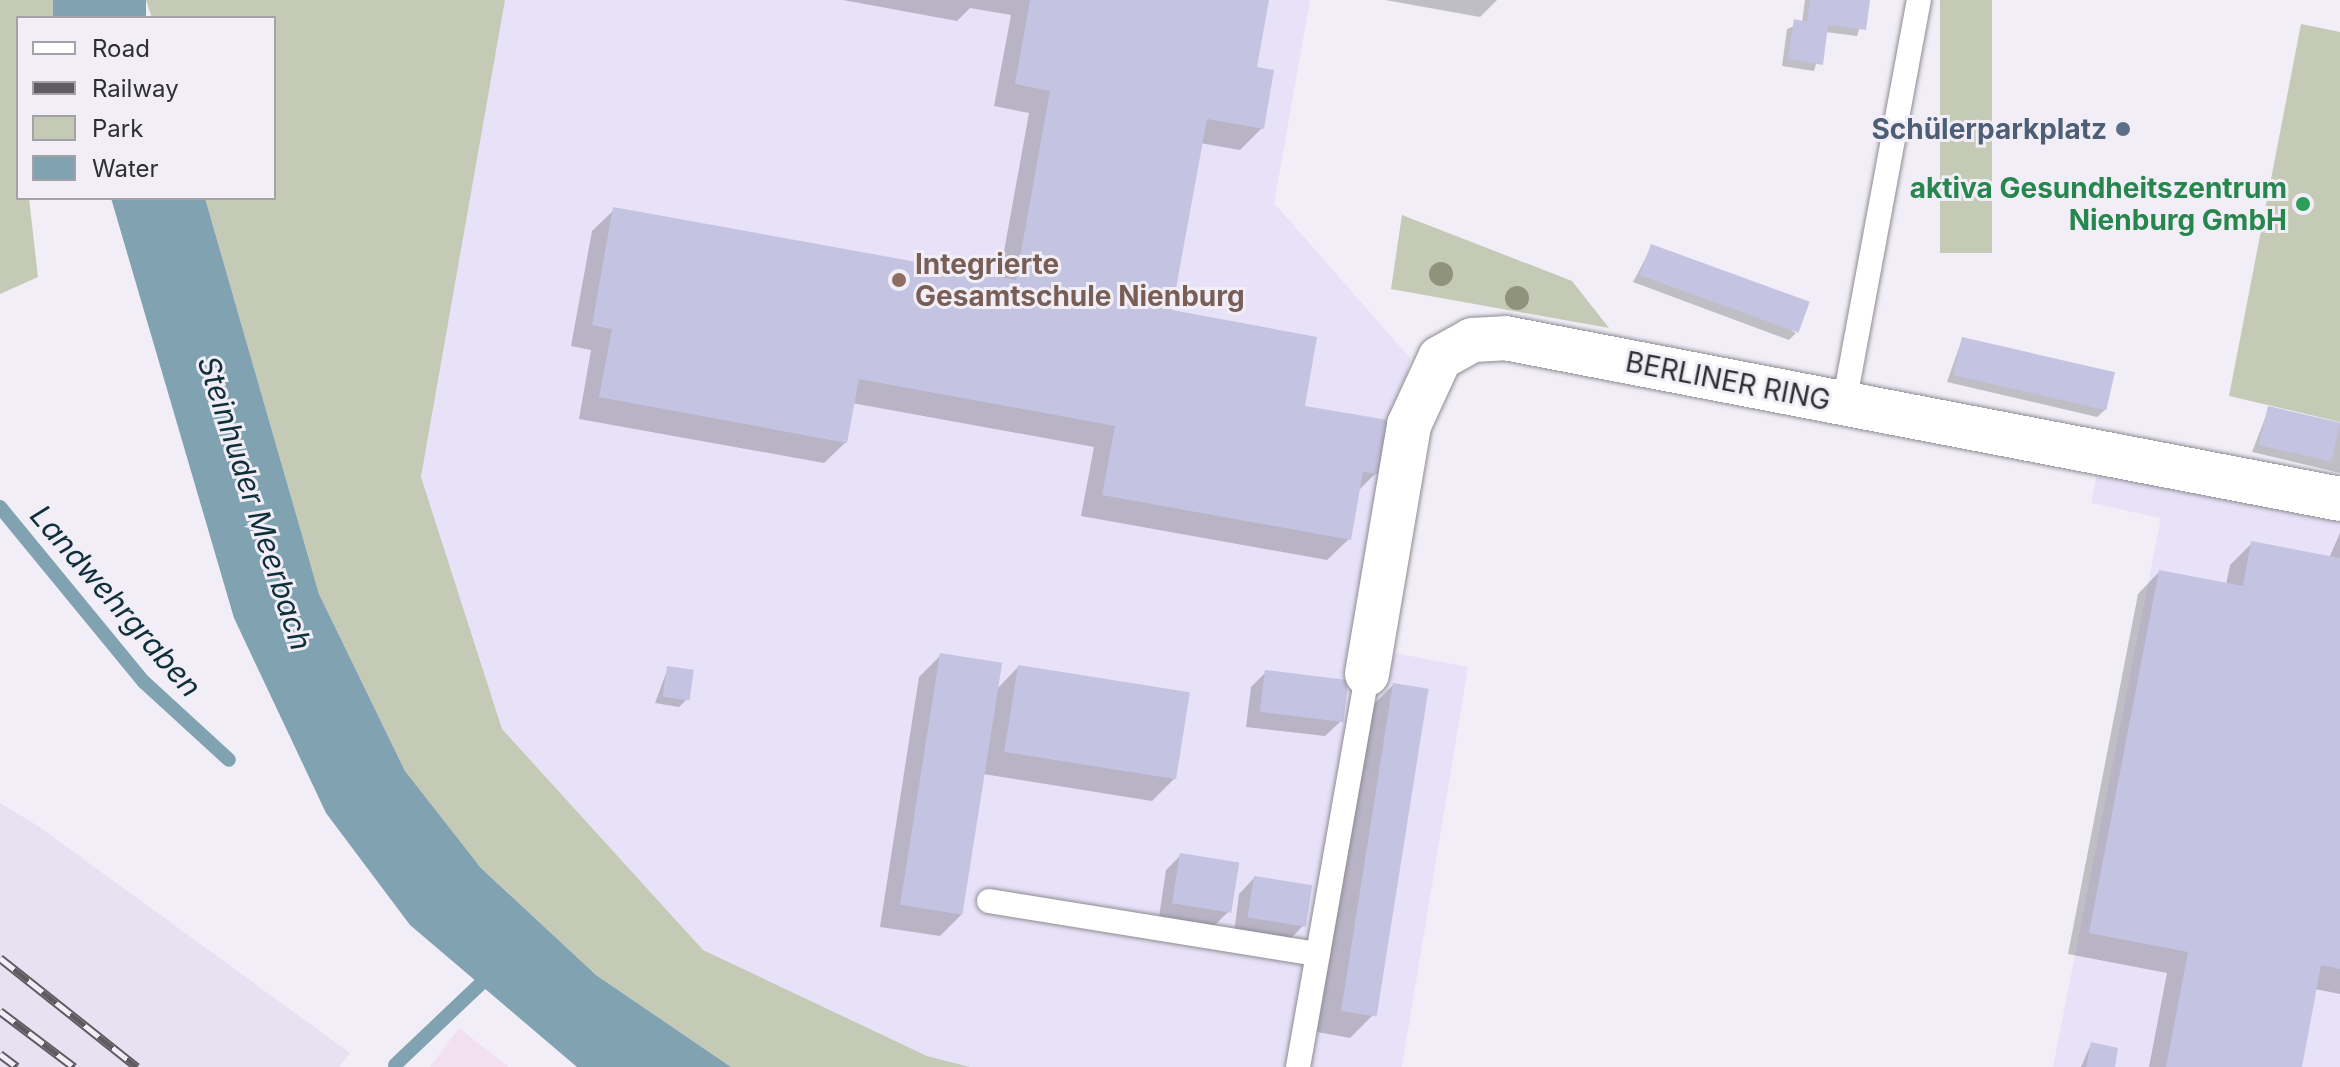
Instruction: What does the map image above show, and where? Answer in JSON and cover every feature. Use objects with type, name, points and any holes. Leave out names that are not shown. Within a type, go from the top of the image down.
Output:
[{"type":"street","name":"BERLINER RING","points":[[1367,674],[1409,425],[1440,358],[1472,340],[1505,338],[2340,499]]},
{"type":"lane","points":[[1844,404],[1919,0]]},
{"type":"lane","points":[[1298,1067],[1367,674]]},
{"type":"lane","points":[[989,901],[1318,954]]},
{"type":"shaded area","points":[[505,0],[1310,0],[1274,203],[1410,358],[1358,646],[1468,667],[1402,1067],[970,1067],[927,1056],[703,950],[502,729],[421,478]]},
{"type":"shaded area","points":[[2098,468],[2340,499],[2340,1067],[2053,1067],[2161,518],[2091,503]]},
{"type":"shaded area","points":[[0,803],[38,826],[350,1053],[339,1067],[0,1067]]},
{"type":"shaded area","points":[[459,1028],[509,1067],[430,1067]]},
{"type":"green space","points":[[0,0],[53,0],[58,16],[16,16],[16,200],[29,200],[38,277],[0,294]]},
{"type":"green space","points":[[146,0],[505,0],[421,477],[502,729],[703,950],[927,1056],[970,1067],[731,1067],[596,975],[476,863],[405,771],[319,594],[206,200],[276,200],[276,16],[151,16]]},
{"type":"green space","points":[[1940,0],[1992,0],[1992,253],[1940,253]]},
{"type":"green space","name":"aktiva Gesundheitszentrum Nienburg GmbH","points":[[2301,24],[2340,32],[2340,422],[2229,396]]},
{"type":"green space","points":[[1402,215],[1572,281],[1609,328],[1391,289]]},
{"type":"water","points":[[53,0],[146,0],[146,16],[53,16]]},
{"type":"water","name":"Steinhuder Meerbach","points":[[112,200],[206,200],[319,594],[405,771],[480,867],[596,975],[731,1067],[577,1067],[410,925],[326,813],[234,618]]},
{"type":"building","points":[[1030,0],[1269,0],[1257,67],[1274,70],[1264,129],[1207,119],[1172,310],[1317,337],[1305,406],[1388,420],[1378,474],[1363,472],[1351,540],[1102,495],[1115,426],[859,379],[847,443],[599,397],[612,329],[592,325],[613,207],[1016,280],[1050,91],[1015,84]]},
{"type":"building","points":[[1810,0],[1870,0],[1866,30],[1828,25],[1823,65],[1788,59],[1794,19],[1807,22]]},
{"type":"building","points":[[1651,244],[1810,302],[1799,333],[1640,275]]},
{"type":"building","points":[[1962,337],[2115,372],[2106,410],[1953,375]]},
{"type":"building","points":[[2268,406],[2340,423],[2331,462],[2259,445]]},
{"type":"building","points":[[2251,541],[2340,558],[2340,969],[2321,965],[2302,1067],[2166,1067],[2188,952],[2089,933],[2159,570],[2243,586]]},
{"type":"building","points":[[940,653],[1002,663],[962,915],[900,905]]},
{"type":"building","points":[[1018,665],[1190,692],[1176,779],[1004,752]]},
{"type":"building","points":[[667,666],[694,670],[689,700],[663,697]]},
{"type":"building","points":[[1265,670],[1348,680],[1343,722],[1260,712]]},
{"type":"building","points":[[1393,683],[1429,689],[1377,1017],[1341,1011]]},
{"type":"building","points":[[1180,853],[1239,862],[1231,913],[1172,903]]},
{"type":"building","points":[[1254,876],[1312,885],[1306,927],[1247,917]]},
{"type":"building","points":[[2091,1042],[2118,1048],[2115,1067],[2086,1067]]},
{"type":"waterway","name":"Landwehrgraben","points":[[0,507],[144,682],[229,760]]},
{"type":"waterway","points":[[395,1065],[490,975]]},
{"type":"railway","points":[[0,958],[137,1067]]},
{"type":"railway","points":[[0,1011],[74,1067]]},
{"type":"railway","points":[[0,1054],[17,1067]]},
{"type":"place","name":"Schülerparkplatz","points":[[2123,129]]},
{"type":"place","name":"aktiva Gesundheitszentrum Nienburg GmbH","points":[[2303,204]]},
{"type":"place","name":"Integrierte Gesamtschule Nienburg","points":[[899,280]]}]
